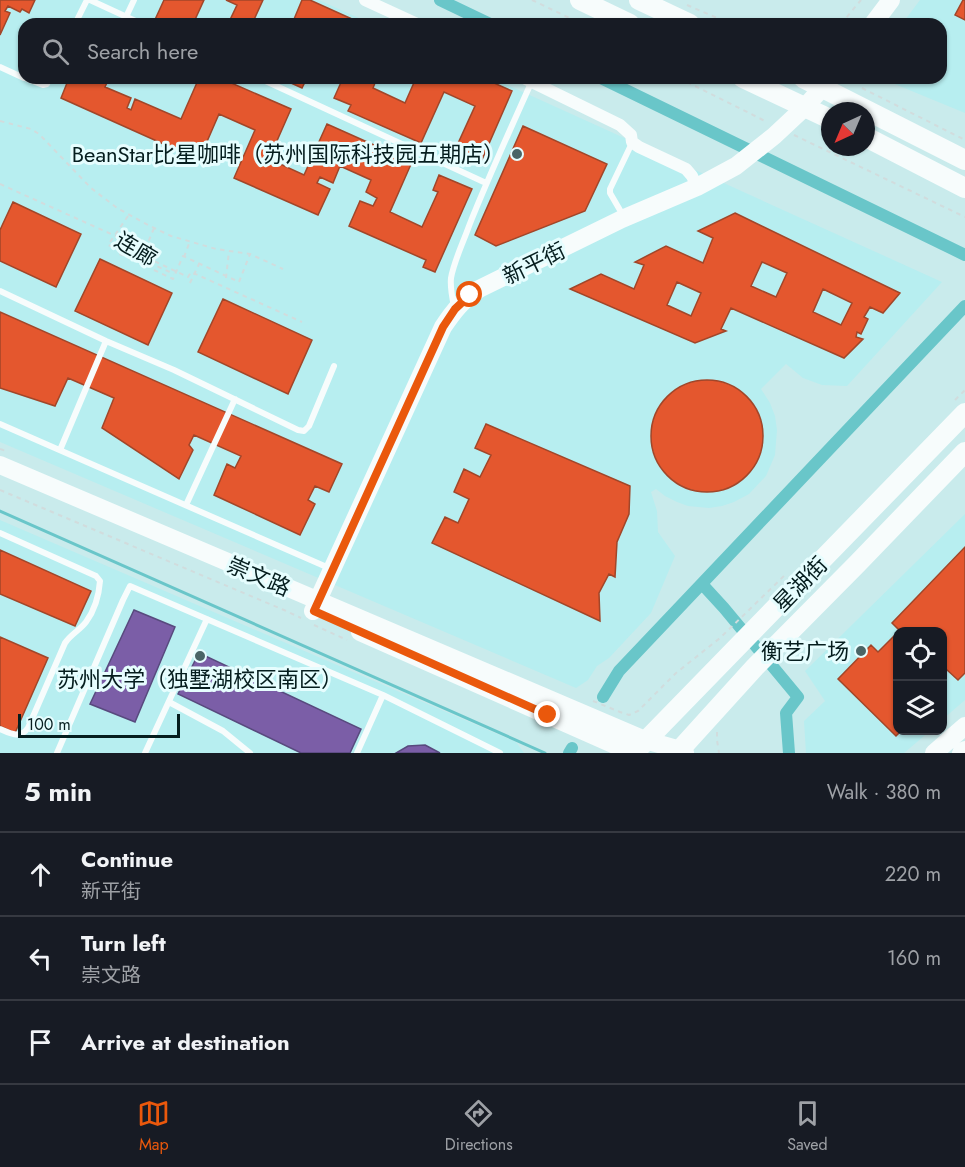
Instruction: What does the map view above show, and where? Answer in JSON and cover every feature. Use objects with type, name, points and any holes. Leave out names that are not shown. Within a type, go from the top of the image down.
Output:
[{"type":"main road","points":[[580,0],[618,18]]},
{"type":"main road","points":[[639,0],[677,18]]},
{"type":"main road","points":[[756,84],[821,114]]},
{"type":"main road","points":[[829,84],[965,160]]},
{"type":"main road","points":[[875,142],[965,188]]},
{"type":"main road","name":"星湖街","points":[[637,749],[728,643],[965,413]]},
{"type":"main road","name":"星湖街","points":[[681,752],[784,637],[965,452]]},
{"type":"street","points":[[365,0],[404,18]]},
{"type":"street","points":[[878,18],[891,0]]},
{"type":"street","points":[[536,84],[620,125],[631,135],[632,142],[639,147],[686,169],[697,187]]},
{"type":"street","name":"新平街","points":[[312,614],[443,327],[455,309],[479,289],[624,218],[697,187],[736,166],[805,107],[826,84]]},
{"type":"street","name":"崇文路","points":[[0,465],[312,614]]},
{"type":"street","name":"崇文路","points":[[0,478],[312,614],[552,708],[607,724],[637,749],[681,752]]},
{"type":"street","points":[[934,753],[965,726]]},
{"type":"street","points":[[962,753],[965,750]]},
{"type":"lane","points":[[78,18],[88,0],[126,17],[134,0]]},
{"type":"lane","points":[[0,67],[18,75]]},
{"type":"lane","points":[[272,84],[486,183]]},
{"type":"lane","points":[[455,309],[452,299],[452,276],[456,260],[526,84]]},
{"type":"lane","points":[[624,218],[610,189],[632,142]]},
{"type":"lane","points":[[0,291],[174,370],[298,430],[304,430],[309,426],[334,366]]},
{"type":"lane","points":[[60,450],[106,341]]},
{"type":"lane","points":[[186,505],[235,399]]},
{"type":"lane","points":[[0,424],[332,570]]},
{"type":"lane","points":[[0,533],[96,576],[100,581],[96,601],[85,623],[65,643],[28,728],[24,733],[16,735],[0,729]]},
{"type":"lane","points":[[57,753],[130,586],[383,695],[500,753]]},
{"type":"lane","points":[[146,753],[207,619]]},
{"type":"lane","points":[[357,753],[383,695]]},
{"type":"lane","points":[[169,702],[223,731],[250,753]]},
{"type":"path","points":[[532,0],[570,18]]},
{"type":"path","points":[[846,18],[861,0]]},
{"type":"path","points":[[680,3],[718,18]]},
{"type":"path","points":[[690,84],[777,132],[965,217]]},
{"type":"path","points":[[862,88],[965,140]]},
{"type":"path","points":[[0,121],[31,129],[39,134],[91,188],[117,208],[154,228],[171,236],[216,249],[250,254],[283,269]]},
{"type":"path","name":"连廊","points":[[0,184],[140,248],[137,254],[188,277],[190,272],[302,322]]},
{"type":"path","points":[[128,216],[108,245],[119,249],[117,253],[140,262],[154,228]]},
{"type":"path","points":[[154,270],[173,279],[190,241]]},
{"type":"path","points":[[226,277],[229,251]]},
{"type":"path","points":[[184,257],[239,282],[250,254]]},
{"type":"path","points":[[141,259],[175,274]]},
{"type":"path","points":[[190,283],[199,264]]},
{"type":"path","points":[[0,490],[273,605],[312,614],[356,643]]},
{"type":"path","points":[[607,724],[638,711],[676,673],[728,643],[758,614]]},
{"type":"path","points":[[719,753],[717,740],[720,726]]},
{"type":"shaded area","points":[[0,0],[319,0],[359,18],[18,18],[18,84],[505,84],[942,282],[847,386],[822,385],[803,378],[786,364],[761,389],[775,416],[777,430],[775,455],[766,476],[749,494],[734,502],[709,508],[688,506],[665,496],[656,489],[651,492],[657,511],[658,532],[675,556],[651,613],[609,658],[597,666],[588,680],[576,688],[0,442]]},
{"type":"shaded area","points":[[920,0],[965,0],[965,113],[895,84],[947,84],[947,18],[906,18]]},
{"type":"shaded area","name":"衡艺广场","points":[[965,514],[965,700],[947,716],[947,627],[893,627],[893,735],[925,735],[904,753],[806,753],[804,721],[825,701],[805,671]]},
{"type":"shaded area","name":"苏州大学（独墅湖校区南区）","points":[[0,520],[516,742],[524,753],[0,753]]},
{"type":"building: Shops","points":[[0,0],[35,0],[29,13],[22,9],[20,12],[8,6],[5,11],[10,13],[0,35]]},
{"type":"building: Shops","points":[[164,0],[204,0],[196,18],[156,18]]},
{"type":"building: Shops","points":[[226,0],[263,0],[255,18],[231,18],[237,5]]},
{"type":"building: Shops","points":[[302,0],[310,0],[350,18],[294,18]]},
{"type":"building: Shops","points":[[965,0],[965,20],[955,15]]},
{"type":"building: Shops","points":[[67,84],[106,84],[105,87],[131,98],[127,108],[131,110],[135,99],[181,119],[196,84],[234,84],[291,109],[269,159],[304,175],[327,124],[412,162],[390,212],[422,227],[438,192],[433,190],[439,175],[472,189],[435,272],[423,267],[426,260],[349,226],[360,201],[373,206],[377,198],[366,192],[371,180],[340,166],[333,183],[320,177],[317,183],[330,189],[318,215],[234,178],[255,130],[219,114],[199,160],[61,98]]},
{"type":"building: Shops","points":[[340,84],[375,84],[373,88],[405,103],[413,84],[496,84],[512,91],[481,162],[455,150],[475,106],[444,92],[421,143],[348,111],[351,105],[334,98]]},
{"type":"building: Shops","points":[[523,126],[607,164],[585,211],[496,246],[475,235]]},
{"type":"building: Shops","points":[[13,202],[81,234],[56,287],[0,261],[0,230]]},
{"type":"building: Shops","points":[[735,213],[900,293],[883,313],[870,307],[864,317],[868,319],[861,334],[857,332],[856,337],[863,339],[844,358],[731,308],[721,329],[726,331],[695,343],[570,289],[601,274],[634,289],[644,265],[635,262],[666,246],[703,263],[713,238],[698,231]],"holes":[[[762,262],[787,273],[776,297],[751,286]],[[677,282],[701,293],[691,316],[667,305]],[[823,289],[852,303],[841,325],[813,312]]]},
{"type":"building: Shops","points":[[100,259],[172,293],[148,345],[75,311]]},
{"type":"building: Shops","points":[[223,299],[312,340],[288,394],[198,352]]},
{"type":"building: Shops","points":[[0,312],[342,464],[329,492],[315,486],[308,500],[315,504],[300,535],[214,495],[227,464],[235,468],[241,456],[194,435],[189,445],[193,450],[179,479],[102,428],[114,398],[68,378],[55,406],[0,388]]},
{"type":"building: Shops","points":[[707,380],[729,384],[747,396],[759,414],[763,436],[759,458],[747,476],[729,488],[707,492],[685,488],[667,476],[655,458],[651,436],[655,414],[667,396],[685,384]]},
{"type":"building: Shops","points":[[486,424],[630,486],[629,514],[617,542],[615,577],[609,574],[599,593],[600,621],[432,543],[445,517],[458,523],[469,499],[454,492],[464,469],[480,477],[491,455],[475,448]]},
{"type":"building: Shops","points":[[965,547],[965,673],[958,680],[947,670],[947,627],[896,627],[892,623]]},
{"type":"building: Shops","points":[[0,550],[91,591],[75,626],[0,594]]},
{"type":"building: Shops","points":[[0,637],[48,658],[15,733],[0,726]]},
{"type":"building: Shops","points":[[893,637],[893,733],[838,679],[871,645],[878,652]]},
{"type":"building: Offices","points":[[134,610],[175,627],[135,722],[90,704]]},
{"type":"building: Offices","points":[[199,653],[361,729],[350,753],[301,753],[178,694]]},
{"type":"building: Offices","points":[[425,745],[440,753],[396,753],[408,746]]},
{"type":"waterway","points":[[440,0],[478,18]]},
{"type":"waterway","points":[[613,84],[965,255]]},
{"type":"waterway","points":[[603,697],[619,671],[965,306]]},
{"type":"waterway","points":[[0,511],[545,753]]},
{"type":"waterway","points":[[702,584],[798,697],[786,713],[789,753]]},
{"type":"waterway","points":[[569,753],[572,748]]},
{"type":"place","name":"BeanStar比星咖啡（苏州国际科技园五期店）","points":[[517,154]]},
{"type":"place","name":"衡艺广场","points":[[861,651]]},
{"type":"place","name":"苏州大学（独墅湖校区南区）","points":[[200,656]]},
{"type":"route","points":[[470,295],[455,309],[443,327],[314,611],[548,715]]}]
